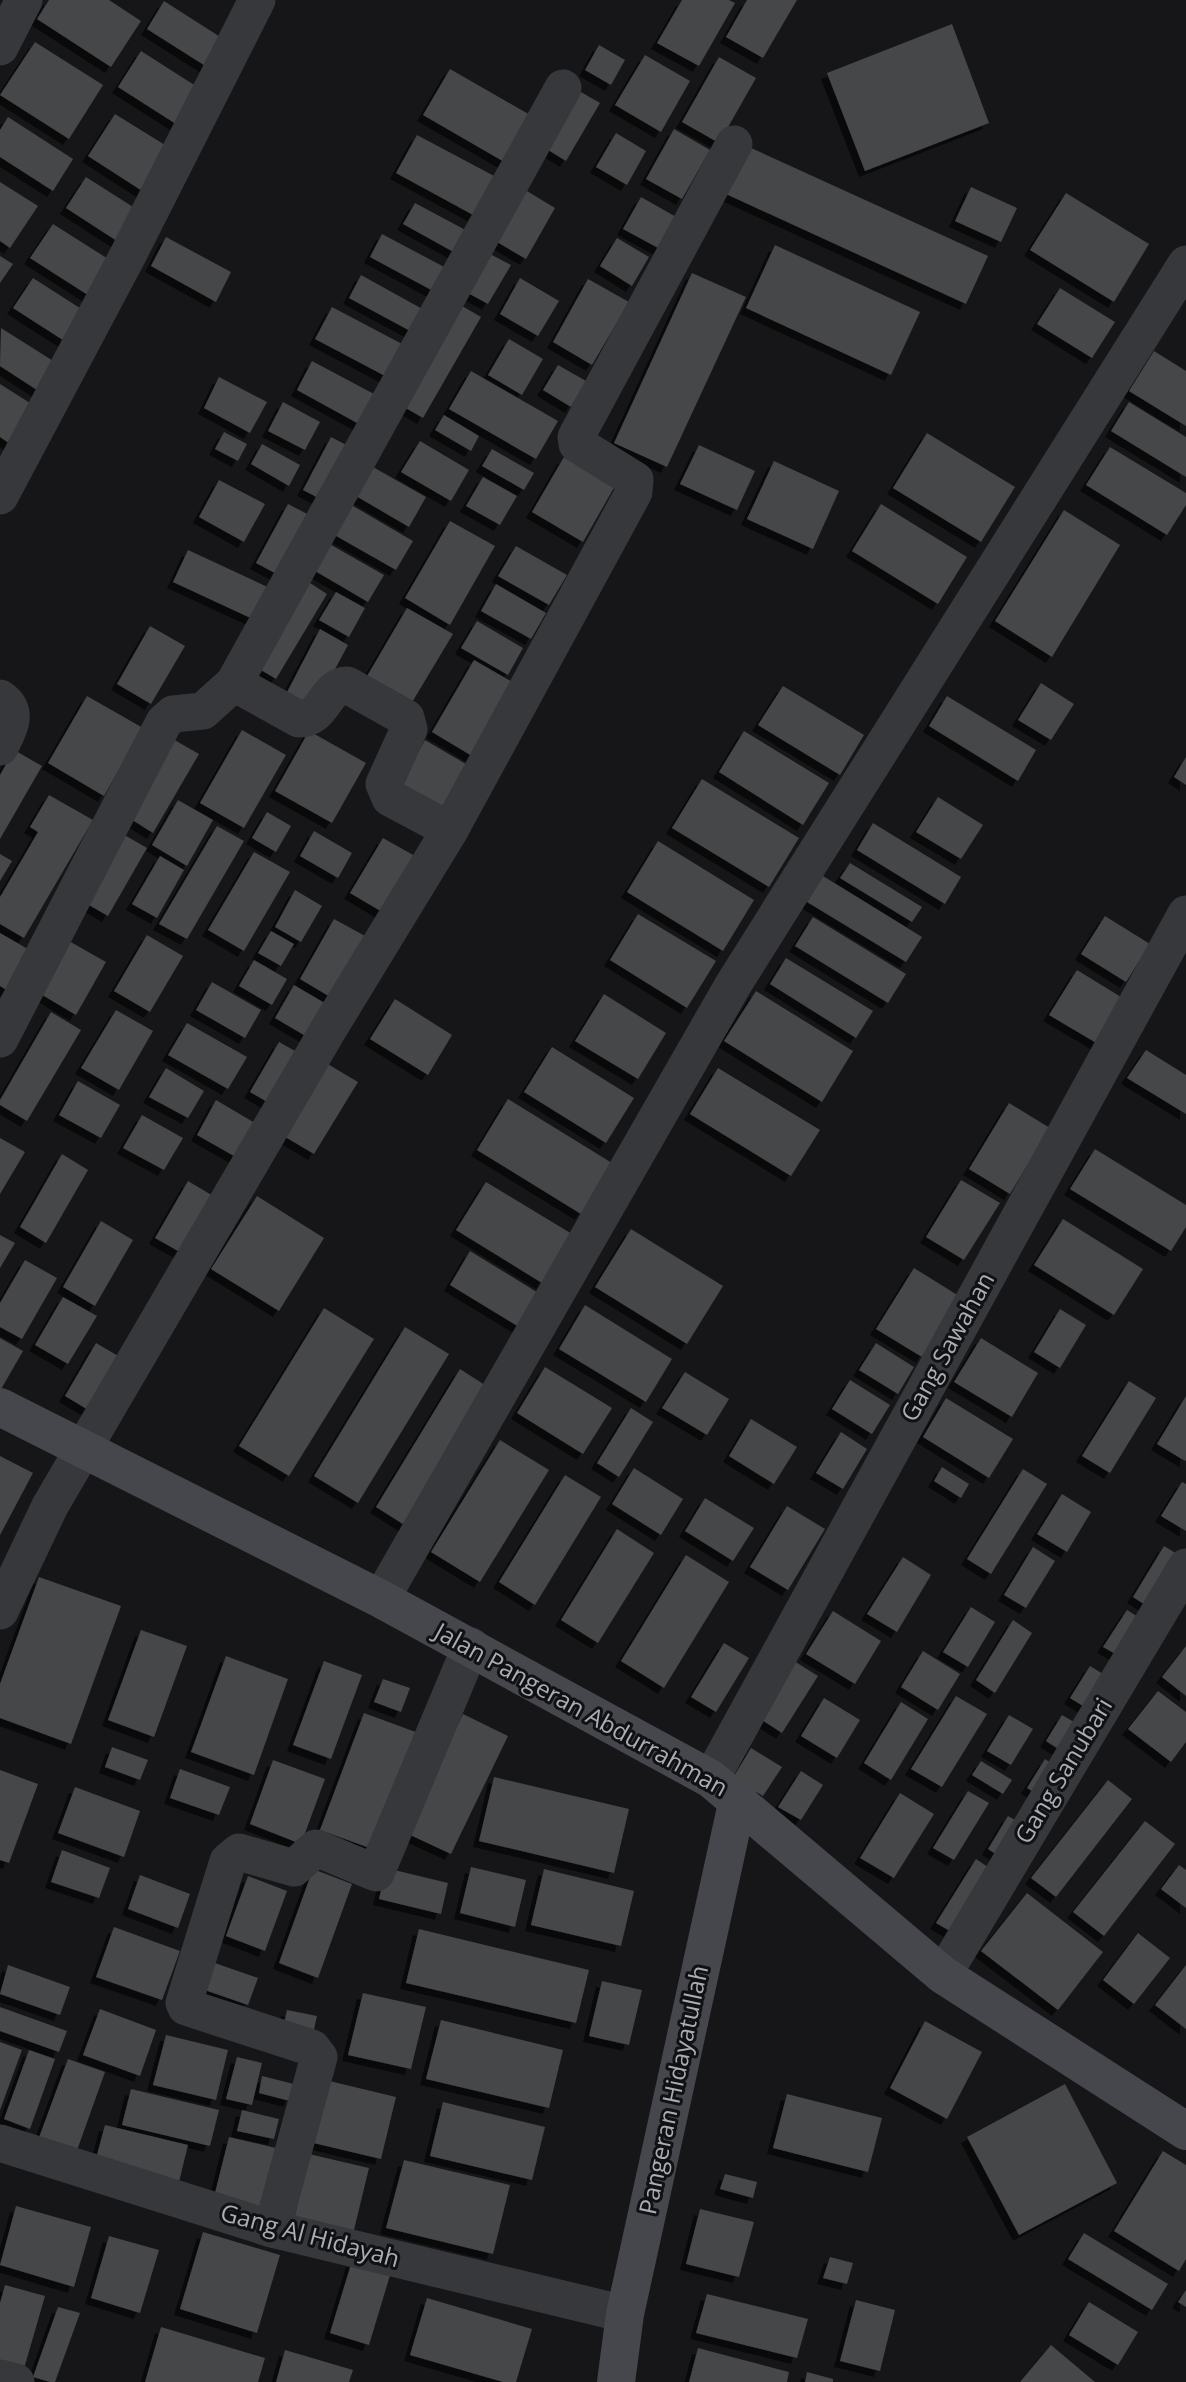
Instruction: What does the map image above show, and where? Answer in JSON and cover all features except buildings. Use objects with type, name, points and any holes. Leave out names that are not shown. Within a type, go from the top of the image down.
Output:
[{"type":"street","points":[[0,47],[24,0]]},
{"type":"street","points":[[0,496],[129,253],[257,0]]},
{"type":"street","points":[[0,1038],[164,722],[173,714],[203,711],[234,683],[563,88]]},
{"type":"street","points":[[0,1611],[32,1541],[321,1042],[450,830],[636,487],[630,476],[577,444],[576,437],[734,144]]},
{"type":"street","points":[[381,1599],[733,985],[1186,264]]},
{"type":"street","points":[[234,683],[299,719],[309,719],[317,714],[335,690],[347,685],[406,718],[409,729],[384,784],[384,791],[390,798],[450,830]]},
{"type":"street","points":[[0,698],[11,708],[13,718],[0,747]]},
{"type":"street","name":"Gang Sawahan","points":[[724,1789],[1186,914]]},
{"type":"street","name":"Jalan Pangeran Abdurrahman","points":[[0,1407],[471,1646],[724,1789],[943,1975],[1185,2129]]},
{"type":"street","name":"Gang Sanubari","points":[[943,1975],[1186,1567]]},
{"type":"street","points":[[272,2229],[319,2057],[312,2048],[186,2007],[184,2003],[228,1861],[239,1852],[294,1868],[316,1848],[376,1873],[471,1646]]},
{"type":"street","name":"Pangeran Hidayatullah","points":[[615,2382],[625,2314],[724,1789]]},
{"type":"street","name":"Gang Al Hidayah","points":[[0,2143],[272,2229],[625,2314]]},
{"type":"street","points":[[0,2378],[16,2382]]}]
